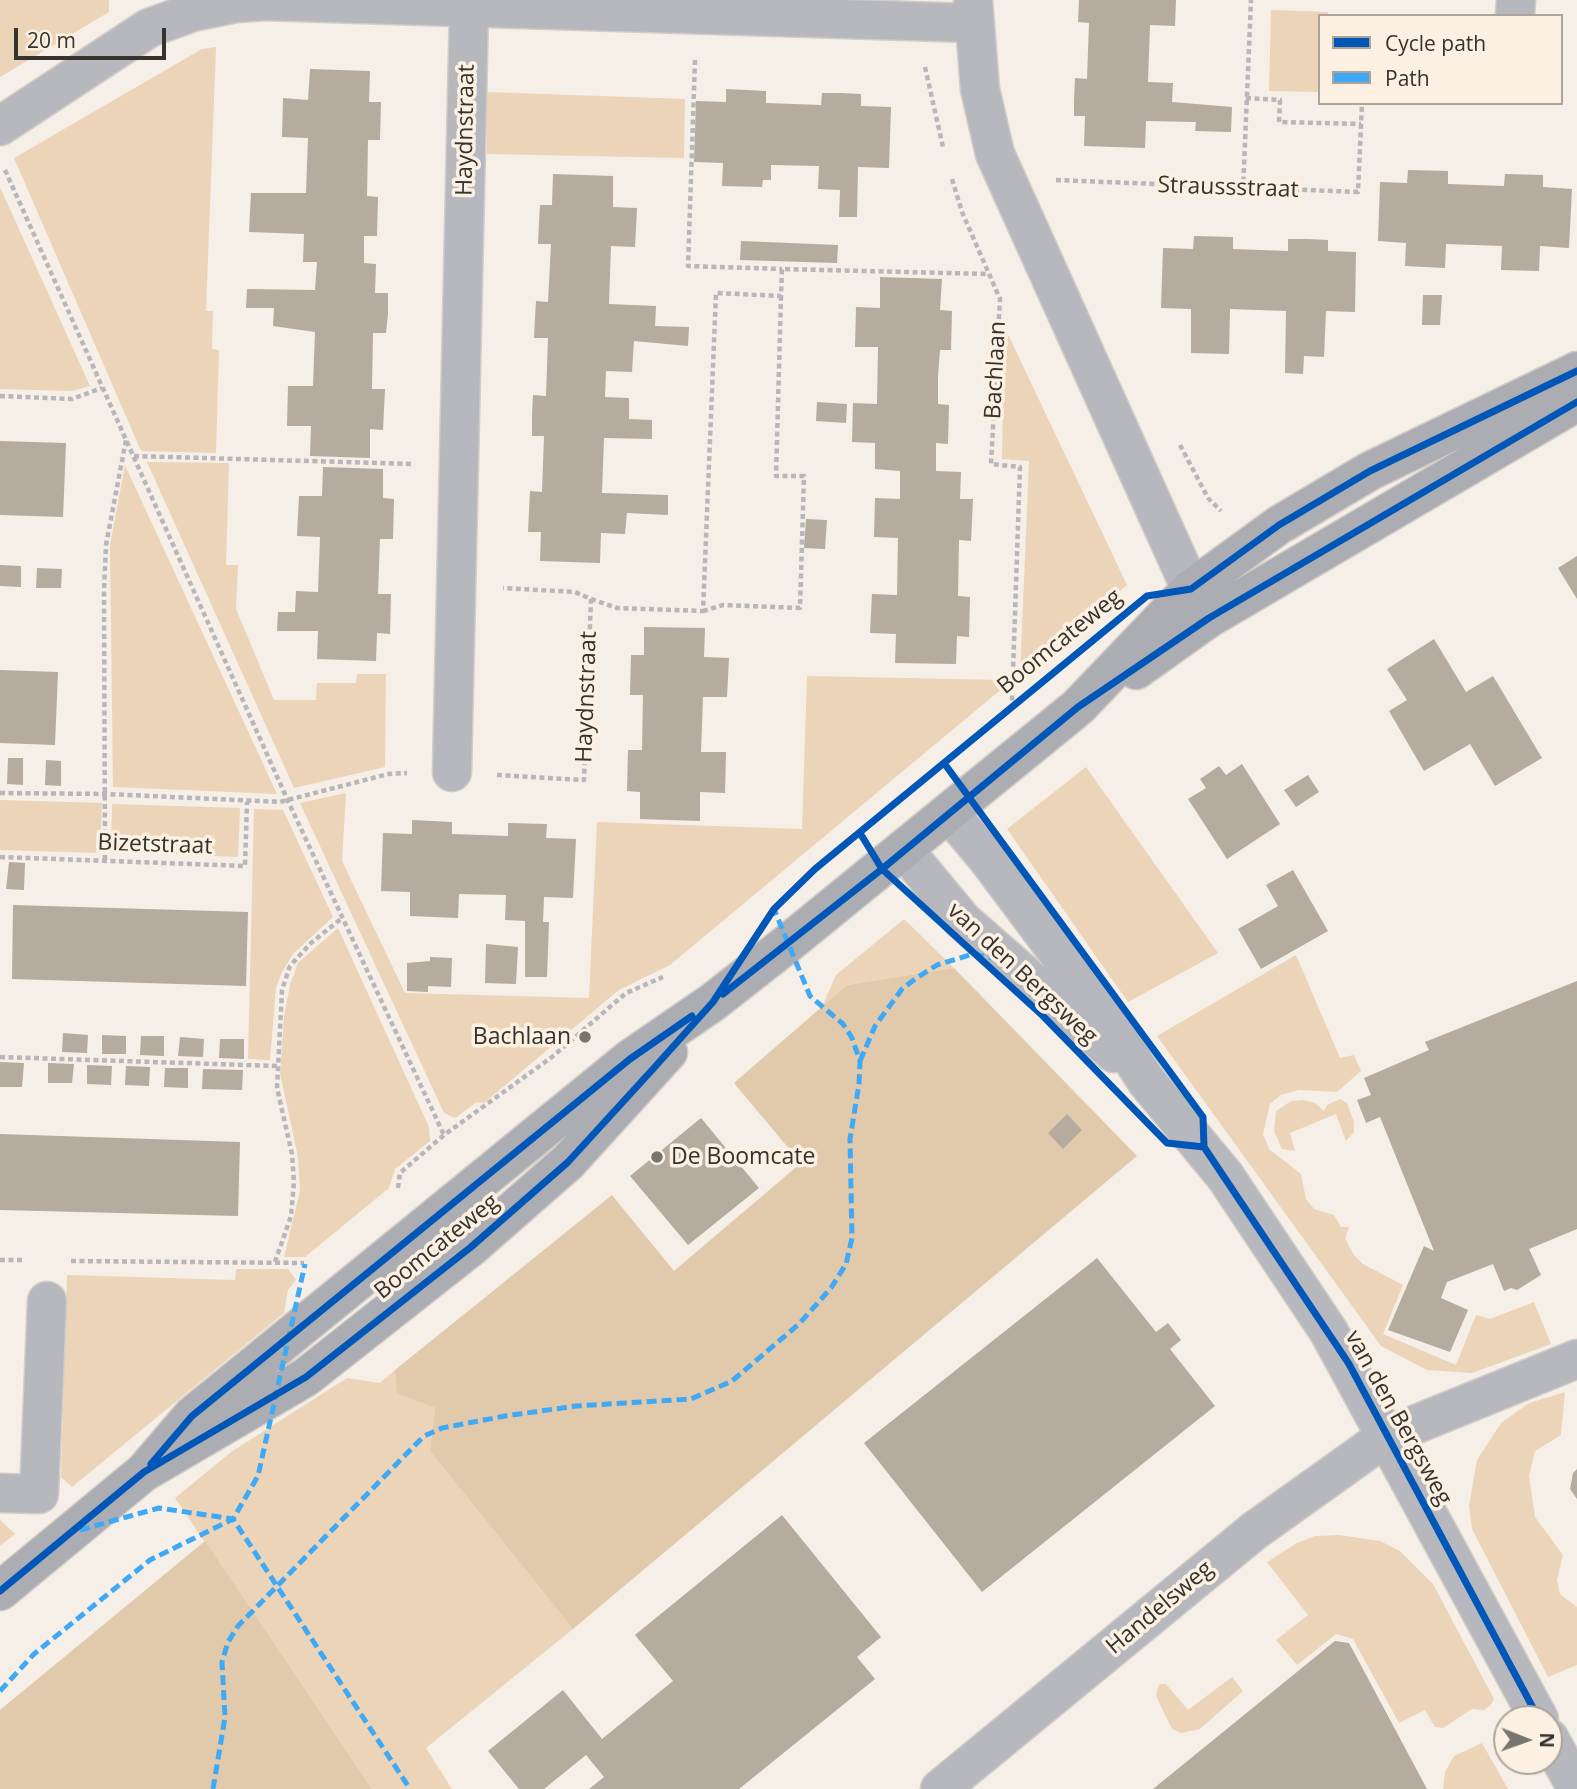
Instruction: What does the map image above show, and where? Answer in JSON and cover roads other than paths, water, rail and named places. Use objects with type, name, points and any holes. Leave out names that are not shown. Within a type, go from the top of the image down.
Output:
[{"type":"street","points":[[0,126],[133,37],[171,18],[219,3],[264,1],[921,22],[973,12],[980,89],[995,154],[1200,604]]},
{"type":"street","name":"Haydnstraat","points":[[452,772],[469,9]]},
{"type":"street","name":"Boomcateweg","points":[[0,1591],[144,1472],[192,1416],[630,1059],[713,1002],[905,851],[1200,604],[1279,525],[1370,471],[1577,371]]},
{"type":"street","name":"Boomcateweg","points":[[1200,604],[1577,401]]},
{"type":"street","name":"van den Bergsweg","points":[[950,814],[987,858],[1097,1005],[1147,1082],[1225,1176],[1329,1332],[1531,1705]]},
{"type":"street","name":"van den Bergsweg","points":[[905,851],[963,921],[1147,1082]]},
{"type":"street","points":[[47,1301],[39,1494],[70,1533]]},
{"type":"street","name":"Handelsweg","points":[[940,1789],[1254,1531],[1387,1436],[1577,1359]]},
{"type":"street","points":[[0,1493],[39,1494]]},
{"type":"street","points":[[1563,1764],[1577,1789]]},
{"type":"place","name":"Bachlaan","points":[[585,1037]]},
{"type":"place","name":"De Boomcate","points":[[657,1157]]}]
